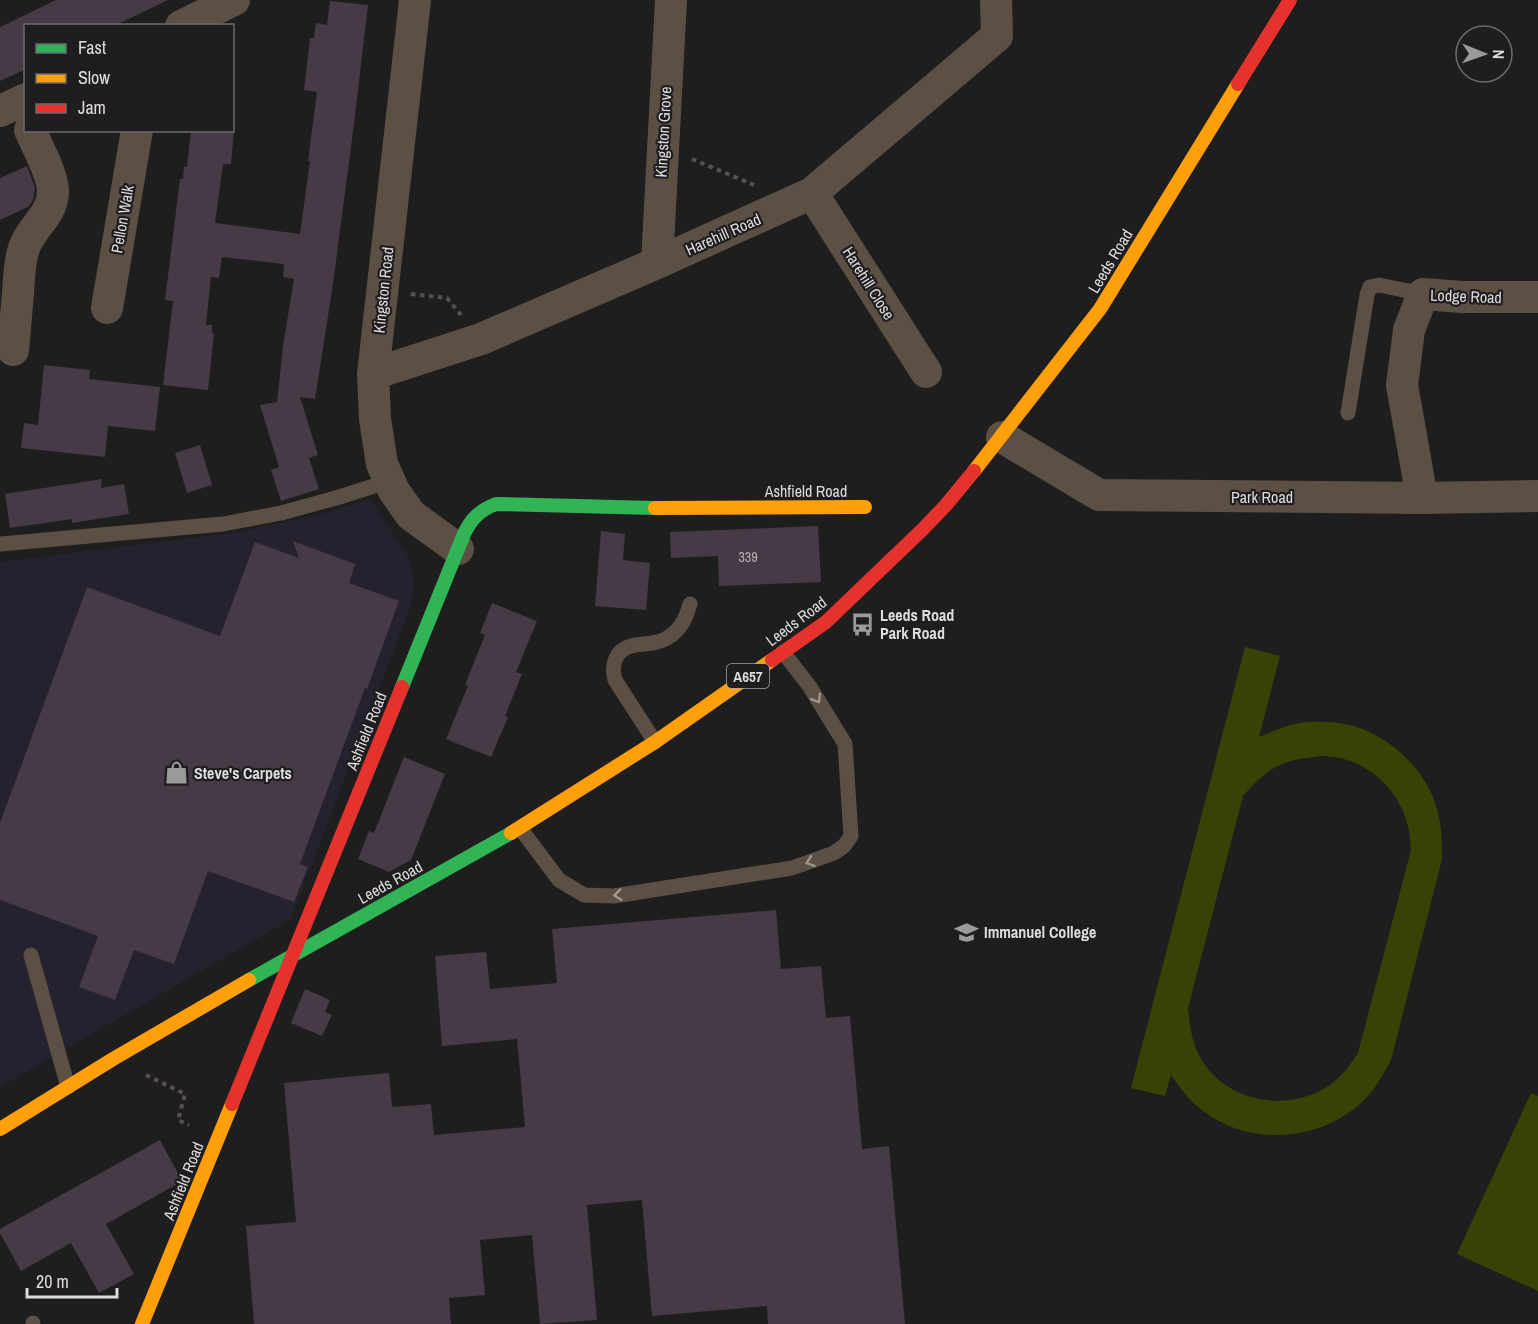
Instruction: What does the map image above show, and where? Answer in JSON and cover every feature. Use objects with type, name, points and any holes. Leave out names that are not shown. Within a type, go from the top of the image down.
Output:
[{"type":"main road","name":"Leeds Road","points":[[0,1129],[113,1059],[520,828],[655,742],[825,622],[946,505],[1100,309],[1290,0]]},
{"type":"main road","name":"Ashfield Road","points":[[142,1324],[458,549],[470,522],[477,513],[496,504],[664,508],[865,507]]},
{"type":"street","points":[[186,24],[234,0]]},
{"type":"street","name":"Kingston Road","points":[[415,0],[373,374],[375,419],[382,464],[394,491],[411,515],[458,549]]},
{"type":"street","name":"Kingston Grove","points":[[657,263],[670,0]]},
{"type":"street","name":"Harehill Road","points":[[373,374],[481,339],[803,197],[998,36],[996,0]]},
{"type":"street","points":[[13,350],[20,263],[31,233],[48,212],[53,190],[51,179],[29,132]]},
{"type":"street","name":"Pellon Walk","points":[[107,308],[137,132]]},
{"type":"street","name":"Harehill Close","points":[[803,197],[926,372]]},
{"type":"street","name":"Lodge Road","points":[[1422,498],[1402,385],[1409,330],[1423,294],[1538,297]]},
{"type":"street","name":"Park Road","points":[[1002,436],[1099,495],[1422,498],[1538,496]]},
{"type":"lane","points":[[1348,413],[1370,287],[1379,285],[1423,294]]},
{"type":"lane","points":[[0,544],[223,524],[281,513],[390,481]]},
{"type":"lane","points":[[655,742],[615,680],[612,671],[613,663],[623,650],[631,646],[656,643],[668,638],[679,629],[690,604]]},
{"type":"lane","points":[[520,828],[559,880],[584,895],[614,896],[792,868],[834,853],[844,846],[851,836],[845,744],[810,687],[783,652]]},
{"type":"lane","points":[[31,955],[68,1087]]},
{"type":"path","points":[[663,146],[803,197]]},
{"type":"path","points":[[382,292],[447,298],[481,339]]},
{"type":"path","points":[[113,1059],[185,1094],[178,1120],[219,1137]]},
{"type":"shaded area","name":"Steve's Carpets","points":[[371,499],[409,558],[414,581],[411,605],[291,919],[0,1087],[0,562],[234,533],[317,515]]},
{"type":"green space","points":[[1245,647],[1280,656],[1259,737],[1308,722],[1354,726],[1382,739],[1407,759],[1427,784],[1438,813],[1442,859],[1391,1060],[1371,1092],[1345,1115],[1305,1132],[1283,1135],[1240,1130],[1220,1122],[1193,1102],[1171,1075],[1165,1096],[1131,1088]],"holes":[[[1324,756],[1341,758],[1358,764],[1386,785],[1394,794],[1405,815],[1411,850],[1358,1053],[1346,1070],[1328,1086],[1308,1096],[1288,1100],[1266,1100],[1245,1095],[1226,1086],[1210,1071],[1196,1048],[1188,1008],[1243,796],[1261,778],[1278,766],[1298,759]]]},
{"type":"green space","points":[[1531,1093],[1538,1096],[1538,1291],[1457,1254]]},
{"type":"building","points":[[56,0],[168,0],[118,24],[24,24],[24,70],[0,81],[0,27]]},
{"type":"building","points":[[330,1],[368,5],[333,284],[315,399],[300,397],[318,455],[309,458],[319,489],[281,501],[271,470],[279,467],[260,405],[277,402],[294,279],[283,277],[284,264],[222,257],[219,278],[211,277],[206,325],[212,325],[212,333],[214,333],[208,390],[163,385],[173,301],[165,300],[180,179],[183,179],[184,167],[187,167],[191,132],[234,132],[231,164],[223,164],[215,223],[300,234],[317,92],[304,90],[310,38],[314,38],[316,23],[327,25]]},
{"type":"building","points":[[27,166],[35,188],[33,200],[28,207],[0,220],[0,178]]},
{"type":"building","points":[[44,365],[90,370],[89,379],[160,387],[155,431],[108,426],[105,457],[21,448],[24,423],[38,425]]},
{"type":"building","points":[[200,445],[212,485],[187,493],[175,453]]},
{"type":"building","points":[[102,479],[101,488],[124,484],[129,514],[72,523],[72,519],[10,528],[5,494]]},
{"type":"building","points":[[818,526],[821,582],[719,586],[718,556],[671,558],[670,532]]},
{"type":"building","points":[[601,531],[625,534],[623,560],[650,563],[646,610],[595,606]]},
{"type":"building","name":"Steve's Carpets","points":[[293,541],[355,564],[349,583],[399,601],[300,864],[308,867],[294,902],[208,871],[174,964],[134,950],[115,1000],[79,987],[98,936],[0,900],[0,823],[87,587],[220,636],[255,542],[299,558]]},
{"type":"building","points":[[492,603],[537,621],[516,672],[522,674],[505,716],[508,717],[491,757],[446,739],[468,686],[465,685],[485,635],[480,633]]},
{"type":"building","points":[[404,757],[445,774],[411,860],[389,872],[358,859],[369,831],[374,833]]},
{"type":"building","points":[[776,910],[781,969],[821,966],[826,1018],[850,1016],[862,1149],[889,1146],[905,1324],[768,1324],[767,1306],[652,1316],[642,1200],[587,1205],[597,1320],[540,1324],[532,1235],[480,1240],[485,1295],[449,1298],[451,1324],[254,1324],[246,1226],[296,1222],[284,1083],[389,1073],[392,1107],[431,1104],[434,1135],[525,1127],[517,1039],[442,1046],[435,956],[486,952],[490,989],[557,983],[552,929]]},
{"type":"building","points":[[305,989],[330,1000],[325,1012],[332,1015],[322,1036],[291,1023]]},
{"type":"building","points":[[160,1140],[181,1179],[179,1183],[106,1224],[134,1274],[99,1293],[71,1243],[21,1271],[0,1229]]},
{"type":"traffic: fast","points":[[402,687],[464,534],[473,519],[485,509],[496,504],[655,508]]},
{"type":"traffic: fast","points":[[249,980],[511,833]]},
{"type":"traffic: slow","points":[[974,471],[1100,309],[1238,84]]},
{"type":"traffic: slow","points":[[655,508],[865,507]]},
{"type":"traffic: slow","points":[[511,833],[655,742],[772,660]]},
{"type":"traffic: slow","points":[[0,1129],[113,1059],[249,980]]},
{"type":"traffic: slow","points":[[142,1324],[232,1104]]},
{"type":"traffic: jam","points":[[1238,84],[1290,0]]},
{"type":"traffic: jam","points":[[772,660],[826,622],[923,529],[974,471]]},
{"type":"traffic: jam","points":[[232,1104],[402,687]]},
{"type":"place","name":"Leeds Road Park Road","points":[[862,624]]},
{"type":"place","name":"Steve's Carpets","points":[[176,773]]},
{"type":"place","name":"Immanuel College","points":[[966,932]]}]
